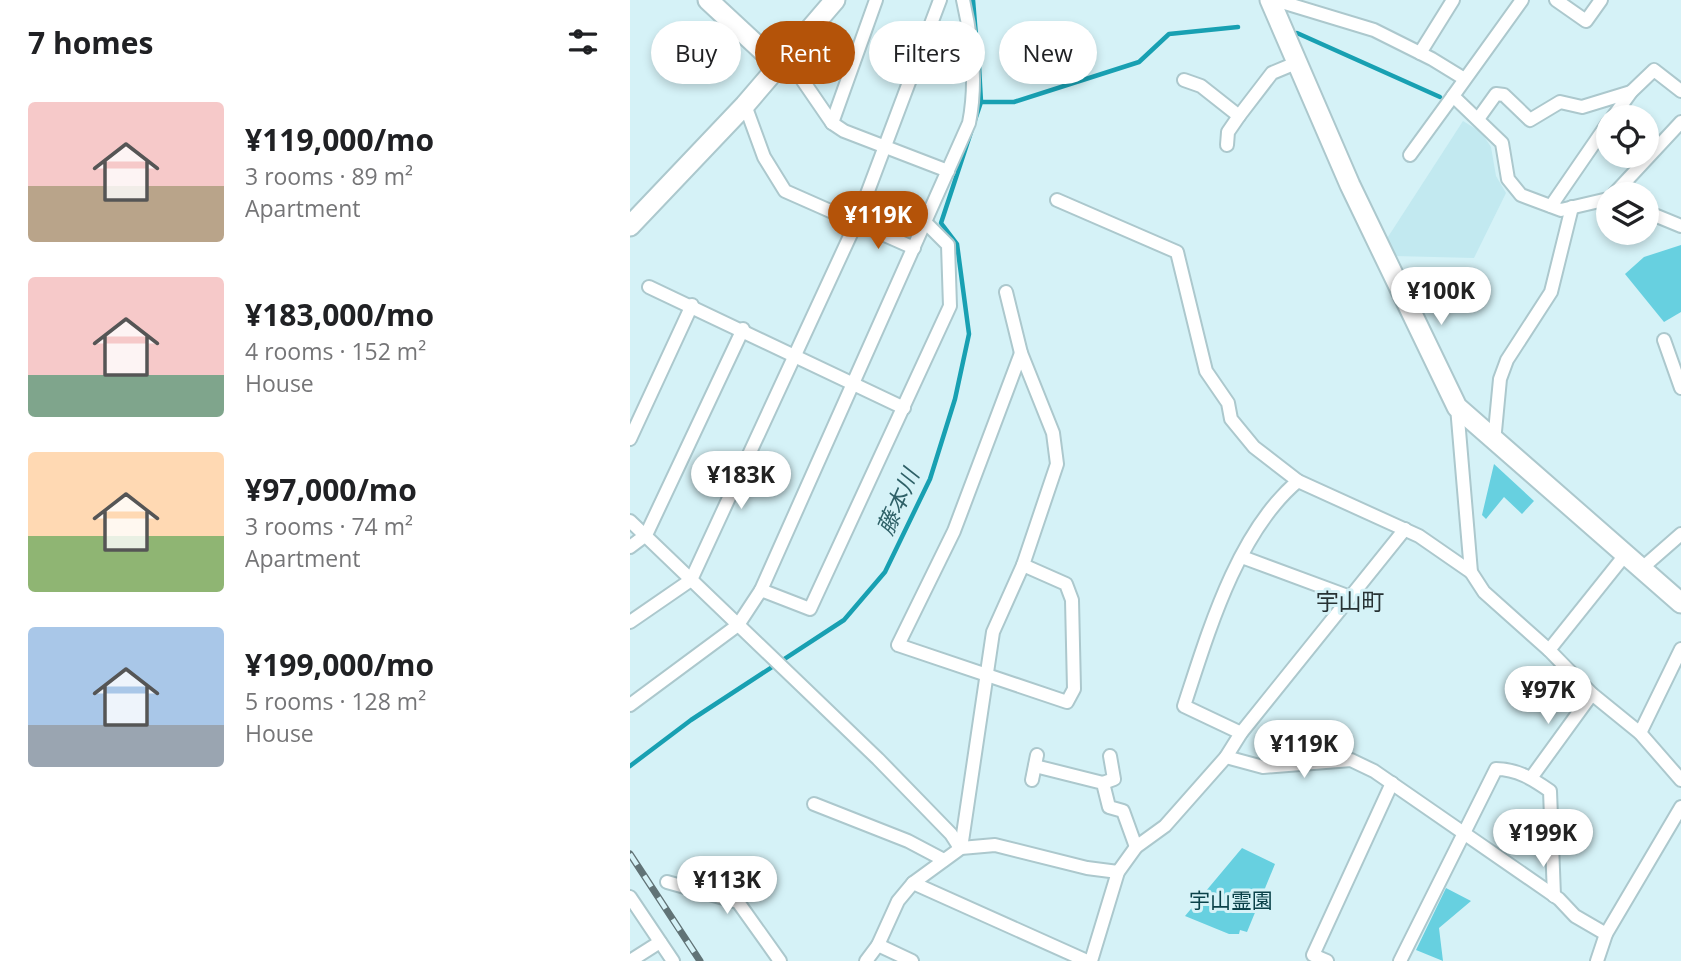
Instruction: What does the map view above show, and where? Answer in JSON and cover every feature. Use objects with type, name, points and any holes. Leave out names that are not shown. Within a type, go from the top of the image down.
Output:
[{"type":"street","points":[[708,0],[755,38]]},
{"type":"street","points":[[816,21],[835,0]]},
{"type":"street","points":[[832,122],[876,0]]},
{"type":"street","points":[[630,622],[691,580],[856,223],[940,0]]},
{"type":"street","points":[[630,705],[738,625],[761,590],[969,123],[974,99],[970,43],[963,0]]},
{"type":"street","points":[[1270,0],[1350,185],[1457,407],[1681,603]]},
{"type":"street","points":[[1276,0],[1374,30],[1420,52],[1463,78]]},
{"type":"street","points":[[1410,155],[1463,78],[1522,0]]},
{"type":"street","points":[[1556,0],[1586,21],[1601,0]]},
{"type":"street","points":[[1420,52],[1448,2]]},
{"type":"street","points":[[1227,145],[1228,132],[1272,73],[1296,63]]},
{"type":"street","points":[[1622,105],[1654,70],[1681,91]]},
{"type":"street","points":[[1184,80],[1201,86],[1240,116]]},
{"type":"street","points":[[630,232],[634,219],[762,84]]},
{"type":"street","points":[[801,84],[832,122],[844,131],[948,171]]},
{"type":"street","points":[[1478,120],[1496,94],[1504,94],[1530,120],[1560,102],[1582,107],[1631,92]]},
{"type":"street","points":[[1453,96],[1502,143],[1508,179],[1521,195],[1561,209],[1596,200]]},
{"type":"street","points":[[745,105],[764,157],[785,191],[914,248]]},
{"type":"street","points":[[1627,182],[1681,122]]},
{"type":"street","points":[[1551,206],[1596,140]]},
{"type":"street","points":[[1057,200],[1177,252],[1206,371],[1228,403],[1231,419],[1254,447],[1298,481],[1405,529],[1471,572],[1483,592],[1549,650],[1592,694],[1640,733],[1681,780]]},
{"type":"street","points":[[1494,442],[1500,379],[1507,360],[1551,292],[1572,207]]},
{"type":"street","points":[[1659,217],[1681,226]]},
{"type":"street","points":[[761,590],[810,609],[950,306],[948,245],[925,222]]},
{"type":"street","points":[[649,287],[743,328],[904,408]]},
{"type":"street","points":[[961,848],[993,632],[1023,565],[1057,464],[1053,433],[1021,353],[1006,292]]},
{"type":"street","points":[[630,439],[692,305]]},
{"type":"street","points":[[630,547],[646,535],[743,328]]},
{"type":"street","points":[[1664,340],[1681,388]]},
{"type":"street","points":[[1021,353],[954,531],[898,645],[1067,702],[1074,689],[1072,600],[1066,583],[1023,565]]},
{"type":"street","points":[[1457,407],[1471,572]]},
{"type":"street","points":[[1241,733],[1184,706],[1206,640],[1242,557],[1284,493],[1298,481]]},
{"type":"street","points":[[630,521],[878,760],[951,834],[961,848]]},
{"type":"street","points":[[913,883],[1089,961],[1118,872],[1136,847],[1165,826],[1226,757],[1241,733],[1405,529]]},
{"type":"street","points":[[1641,569],[1681,534]]},
{"type":"street","points":[[1549,650],[1626,555]]},
{"type":"street","points":[[1242,557],[1350,597]]},
{"type":"street","points":[[1640,733],[1681,649]]},
{"type":"street","points":[[1531,778],[1592,694]]},
{"type":"street","points":[[1032,780],[1036,761],[1103,783],[1114,779],[1110,756]]},
{"type":"street","points":[[1226,757],[1263,766],[1351,760],[1392,783],[1554,896],[1575,916],[1606,934]]},
{"type":"street","points":[[1399,961],[1496,769],[1508,769],[1531,778],[1550,791],[1554,896]]},
{"type":"street","points":[[1103,783],[1109,807],[1122,811],[1136,847]]},
{"type":"street","points":[[1327,961],[1313,954],[1392,783]]},
{"type":"street","points":[[814,804],[908,841],[944,860]]},
{"type":"street","points":[[1597,961],[1606,934],[1681,807]]},
{"type":"street","points":[[866,961],[878,945],[898,901],[913,883],[961,848],[995,845],[1087,868],[1118,872]]},
{"type":"street","points":[[667,882],[738,902],[780,961]]},
{"type":"street","points":[[630,897],[673,961]]},
{"type":"street","points":[[630,961],[660,942]]},
{"type":"street","points":[[878,945],[912,961]]},
{"type":"shaded area","points":[[1463,121],[1481,132],[1491,147],[1496,176],[1506,193],[1474,258],[1394,256],[1386,240]]},
{"type":"green space","points":[[1681,245],[1681,312],[1664,322],[1625,274],[1644,257]]},
{"type":"green space","points":[[1494,464],[1534,501],[1522,514],[1504,497],[1486,519],[1482,515]]},
{"type":"green space","name":"宇山霊園","points":[[1242,848],[1275,864],[1247,932],[1240,930],[1239,934],[1229,934],[1185,916]]},
{"type":"green space","points":[[1446,888],[1471,901],[1439,928],[1443,961],[1416,950]]},
{"type":"waterway","name":"藤本川","points":[[973,0],[975,21]]},
{"type":"waterway","points":[[974,123],[981,102],[1014,102],[1139,62],[1169,34],[1238,27]]},
{"type":"waterway","points":[[1297,33],[1440,97]]},
{"type":"waterway","name":"藤本川","points":[[980,84],[981,102]]},
{"type":"waterway","name":"藤本川","points":[[630,766],[691,720],[844,620],[885,572],[930,479],[955,399],[969,334],[957,244],[941,223],[971,132]]},
{"type":"railway","points":[[630,854],[700,961]]},
{"type":"district","name":"宇山町","points":[[1350,602]]}]
